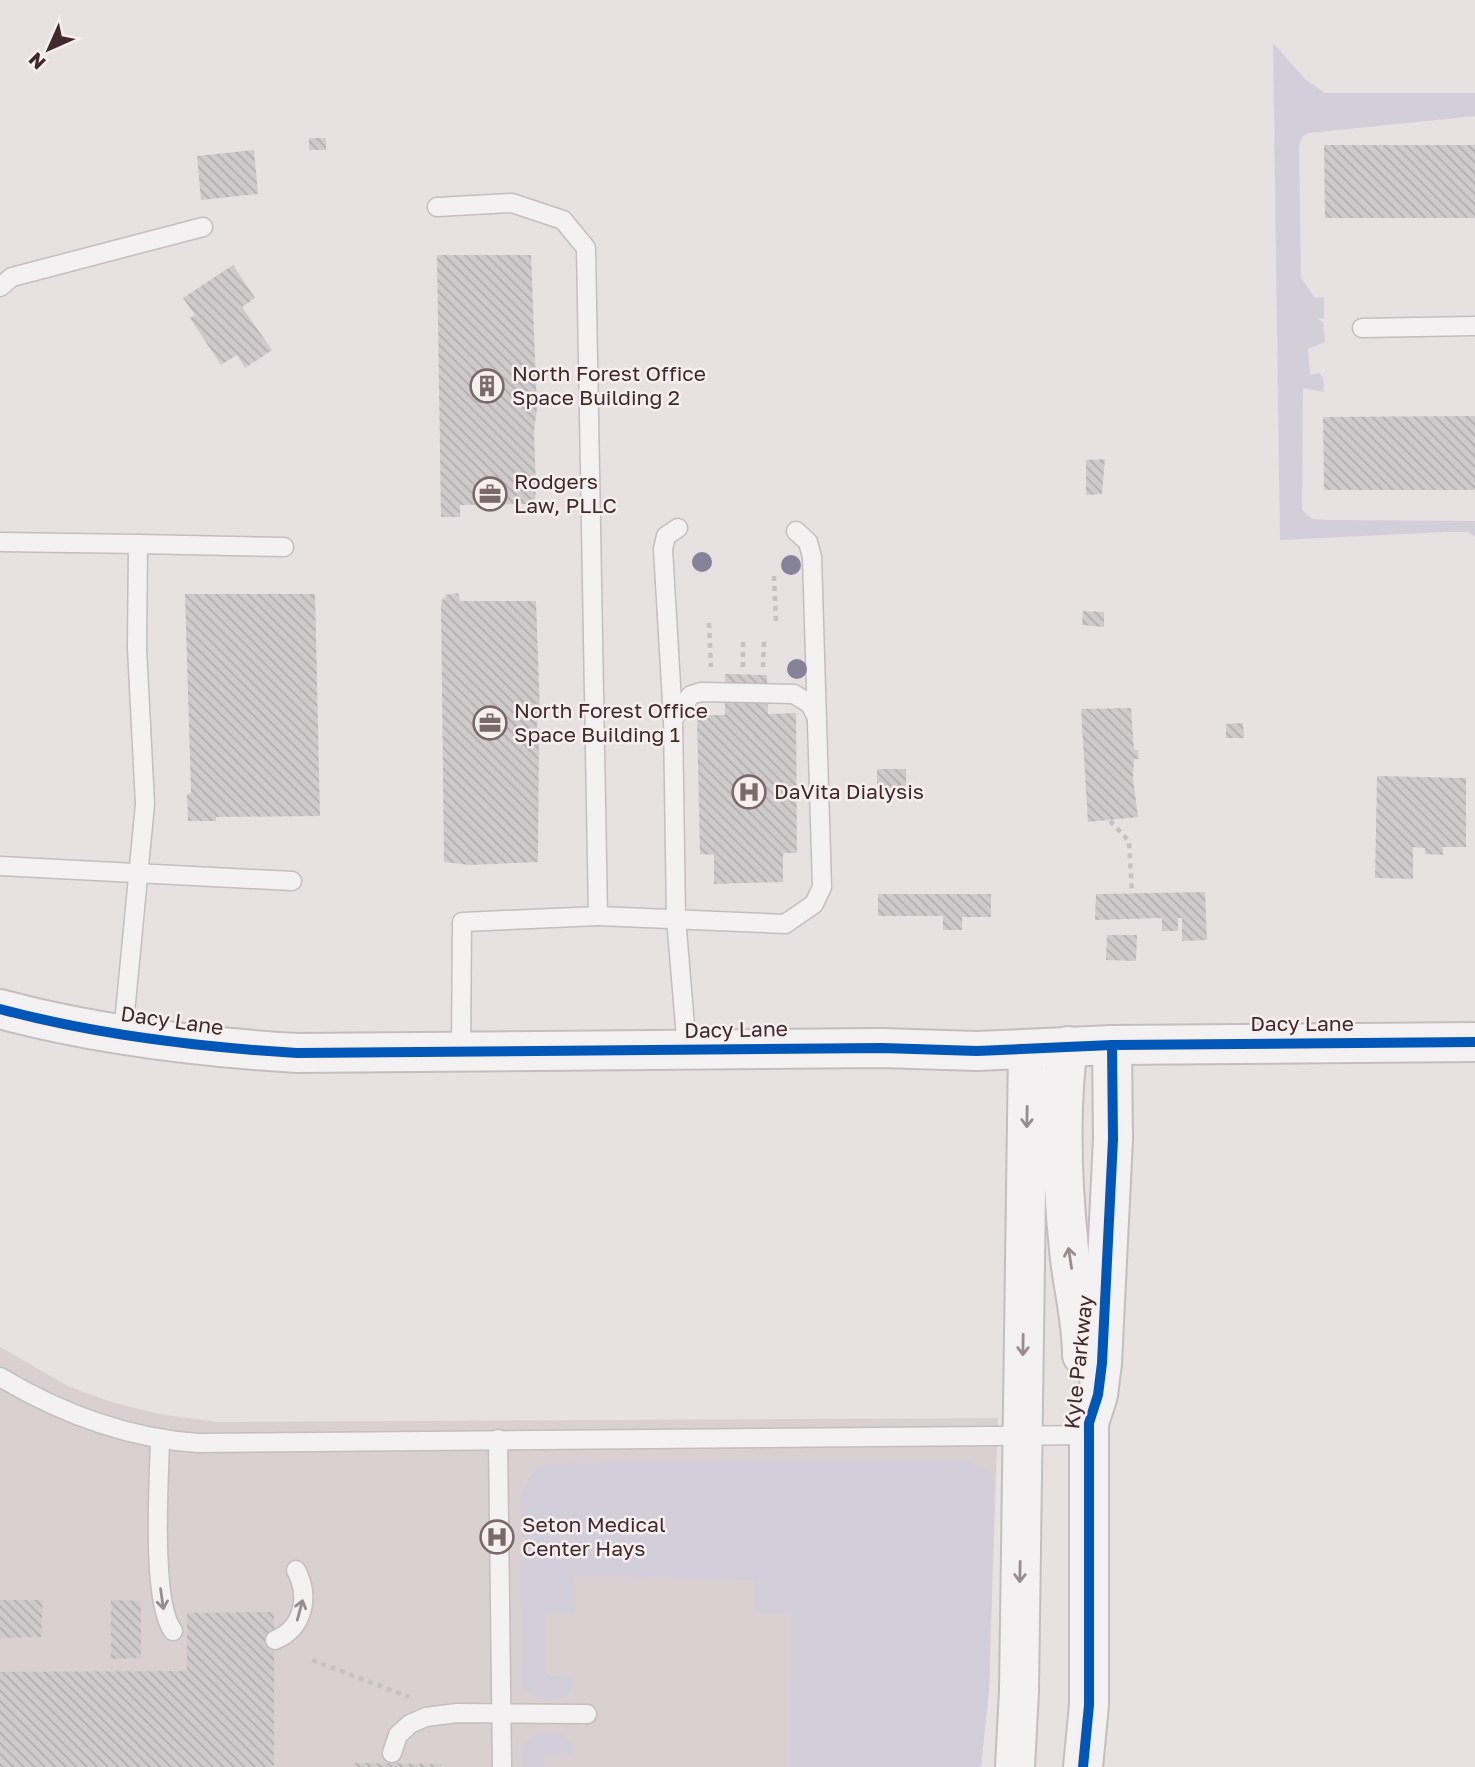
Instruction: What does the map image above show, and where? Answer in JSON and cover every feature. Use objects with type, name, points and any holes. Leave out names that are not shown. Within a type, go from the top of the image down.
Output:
[{"type":"street","name":"Dacy Lane","points":[[0,1009],[48,1022],[123,1034],[225,1049],[297,1053],[882,1048],[977,1052],[1068,1045],[1475,1042]]},
{"type":"street","name":"Kyle Parkway","points":[[1068,1045],[1061,1094],[1067,1222],[1082,1324],[1082,1383],[1090,1429],[1088,1705],[1083,1767]]},
{"type":"street","name":"Kyle Parkway","points":[[1090,1429],[1102,1363],[1113,1139],[1112,1045]]},
{"type":"street","points":[[1015,1767],[1019,1691],[1028,1049]]},
{"type":"lane","points":[[438,207],[512,203],[563,220],[586,248],[598,916]]},
{"type":"lane","points":[[0,287],[12,277],[203,227]]},
{"type":"lane","points":[[1362,328],[1475,326]]},
{"type":"lane","points":[[678,528],[666,536],[663,549],[673,719],[676,918],[687,1050]]},
{"type":"lane","points":[[461,1052],[462,922],[598,916],[785,924],[814,904],[822,887],[813,557],[808,542],[796,531]]},
{"type":"lane","points":[[0,542],[284,547]]},
{"type":"lane","points":[[123,1034],[145,804],[136,649],[138,544]]},
{"type":"lane","points":[[673,719],[691,695],[701,692],[794,694],[810,704],[817,720]]},
{"type":"lane","points":[[0,866],[292,881]]},
{"type":"lane","points":[[0,1377],[71,1414],[116,1431],[160,1440],[198,1443],[498,1439],[1022,1438],[1090,1429]]},
{"type":"lane","points":[[498,1439],[502,1767]]},
{"type":"lane","points":[[160,1440],[160,1566],[164,1611],[173,1631]]},
{"type":"lane","points":[[275,1640],[294,1627],[303,1609],[303,1583],[296,1570]]},
{"type":"lane","points":[[392,1753],[398,1735],[411,1724],[426,1717],[457,1713],[587,1714]]},
{"type":"path","points":[[774,576],[776,622]]},
{"type":"path","points":[[709,622],[710,667]]},
{"type":"path","points":[[743,642],[743,667]]},
{"type":"path","points":[[763,667],[764,642]]},
{"type":"path","points":[[1110,821],[1129,841],[1132,893]]},
{"type":"path","points":[[312,1660],[410,1698]]},
{"type":"shaded area","points":[[1273,43],[1306,80],[1325,93],[1475,93],[1475,116],[1309,133],[1303,136],[1299,146],[1301,278],[1315,298],[1324,297],[1324,318],[1318,319],[1323,322],[1325,342],[1308,349],[1310,375],[1319,373],[1323,378],[1324,392],[1303,388],[1302,510],[1312,519],[1327,520],[1475,521],[1475,537],[1468,532],[1445,532],[1280,540]]},
{"type":"shaded area","name":"Seton Medical Center Hays","points":[[0,1347],[68,1386],[111,1402],[158,1414],[218,1422],[998,1418],[989,1689],[981,1767],[0,1767]]},
{"type":"shaded area","points":[[967,1461],[992,1474],[994,1486],[989,1689],[981,1767],[790,1767],[791,1613],[758,1613],[755,1609],[754,1580],[573,1575],[575,1613],[545,1614],[546,1675],[570,1677],[572,1686],[569,1693],[555,1700],[546,1700],[529,1693],[523,1686],[521,1499],[529,1478],[543,1465],[601,1462]]},
{"type":"shaded area","points":[[541,1734],[561,1734],[571,1742],[573,1753],[544,1755],[544,1767],[523,1767],[527,1742]]},
{"type":"building","points":[[309,138],[326,138],[326,150],[309,150]]},
{"type":"building","points":[[1324,145],[1475,145],[1475,218],[1325,218]]},
{"type":"building","points":[[254,150],[258,194],[201,200],[197,156]]},
{"type":"building","name":"North Forest Office Space Building 2","points":[[437,255],[531,255],[537,408],[534,432],[536,487],[535,502],[531,504],[460,505],[460,517],[441,517]]},
{"type":"building","points":[[233,265],[255,298],[242,307],[272,350],[245,368],[237,355],[221,365],[190,318],[195,315],[183,298]]},
{"type":"building","points":[[1475,416],[1475,490],[1324,490],[1323,417]]},
{"type":"building","points":[[1105,459],[1102,494],[1086,495],[1086,460]]},
{"type":"building","name":"North Forest Office Space Building 1","points":[[458,593],[460,601],[536,601],[540,712],[536,730],[539,733],[538,862],[470,865],[444,862],[441,604],[443,598],[446,598],[445,595]]},
{"type":"building","points":[[185,594],[315,594],[320,816],[216,817],[216,821],[188,821],[187,794],[191,793]]},
{"type":"building","points":[[1083,611],[1104,612],[1104,627],[1082,625]]},
{"type":"building","points":[[725,674],[767,675],[768,714],[796,713],[797,853],[783,853],[783,882],[714,884],[714,855],[700,854],[697,715],[725,715]]},
{"type":"building","points":[[1131,708],[1134,750],[1138,750],[1139,759],[1134,759],[1133,779],[1138,817],[1088,822],[1081,709]]},
{"type":"building","points":[[1243,723],[1244,738],[1226,738],[1226,724]]},
{"type":"building","points":[[877,769],[906,769],[906,793],[877,794]]},
{"type":"building","points":[[1377,776],[1466,778],[1466,847],[1443,847],[1443,855],[1425,854],[1425,848],[1413,847],[1413,879],[1375,878]]},
{"type":"building","points":[[1205,892],[1207,940],[1182,941],[1182,918],[1178,918],[1178,931],[1162,931],[1162,918],[1095,920],[1096,894]]},
{"type":"building","points":[[878,894],[991,894],[991,917],[962,917],[962,930],[943,930],[943,916],[878,916]]},
{"type":"building","points":[[1107,935],[1137,935],[1136,961],[1106,960]]},
{"type":"building","points":[[0,1600],[43,1600],[41,1637],[0,1638]]},
{"type":"building","points":[[111,1600],[141,1601],[141,1658],[111,1659]]},
{"type":"building","points":[[274,1612],[274,1767],[0,1767],[0,1672],[187,1671],[187,1613]]},
{"type":"building","points":[[354,1763],[441,1764],[441,1767],[354,1767]]},
{"type":"cycle path","points":[[0,1009],[73,1026],[147,1038],[297,1053],[882,1048],[977,1051],[1112,1045],[1475,1042]]},
{"type":"cycle path","points":[[1083,1767],[1089,1705],[1089,1423],[1098,1395],[1102,1363],[1113,1139],[1112,1045]]},
{"type":"place","name":"North Forest Office Space Building 2","points":[[487,386]]},
{"type":"place","name":"Rodgers Law, PLLC","points":[[490,494]]},
{"type":"place","name":"North Forest Office Space Building 1","points":[[490,723]]},
{"type":"place","name":"DaVita Dialysis","points":[[749,792]]},
{"type":"place","name":"Seton Medical Center Hays","points":[[497,1537]]}]
